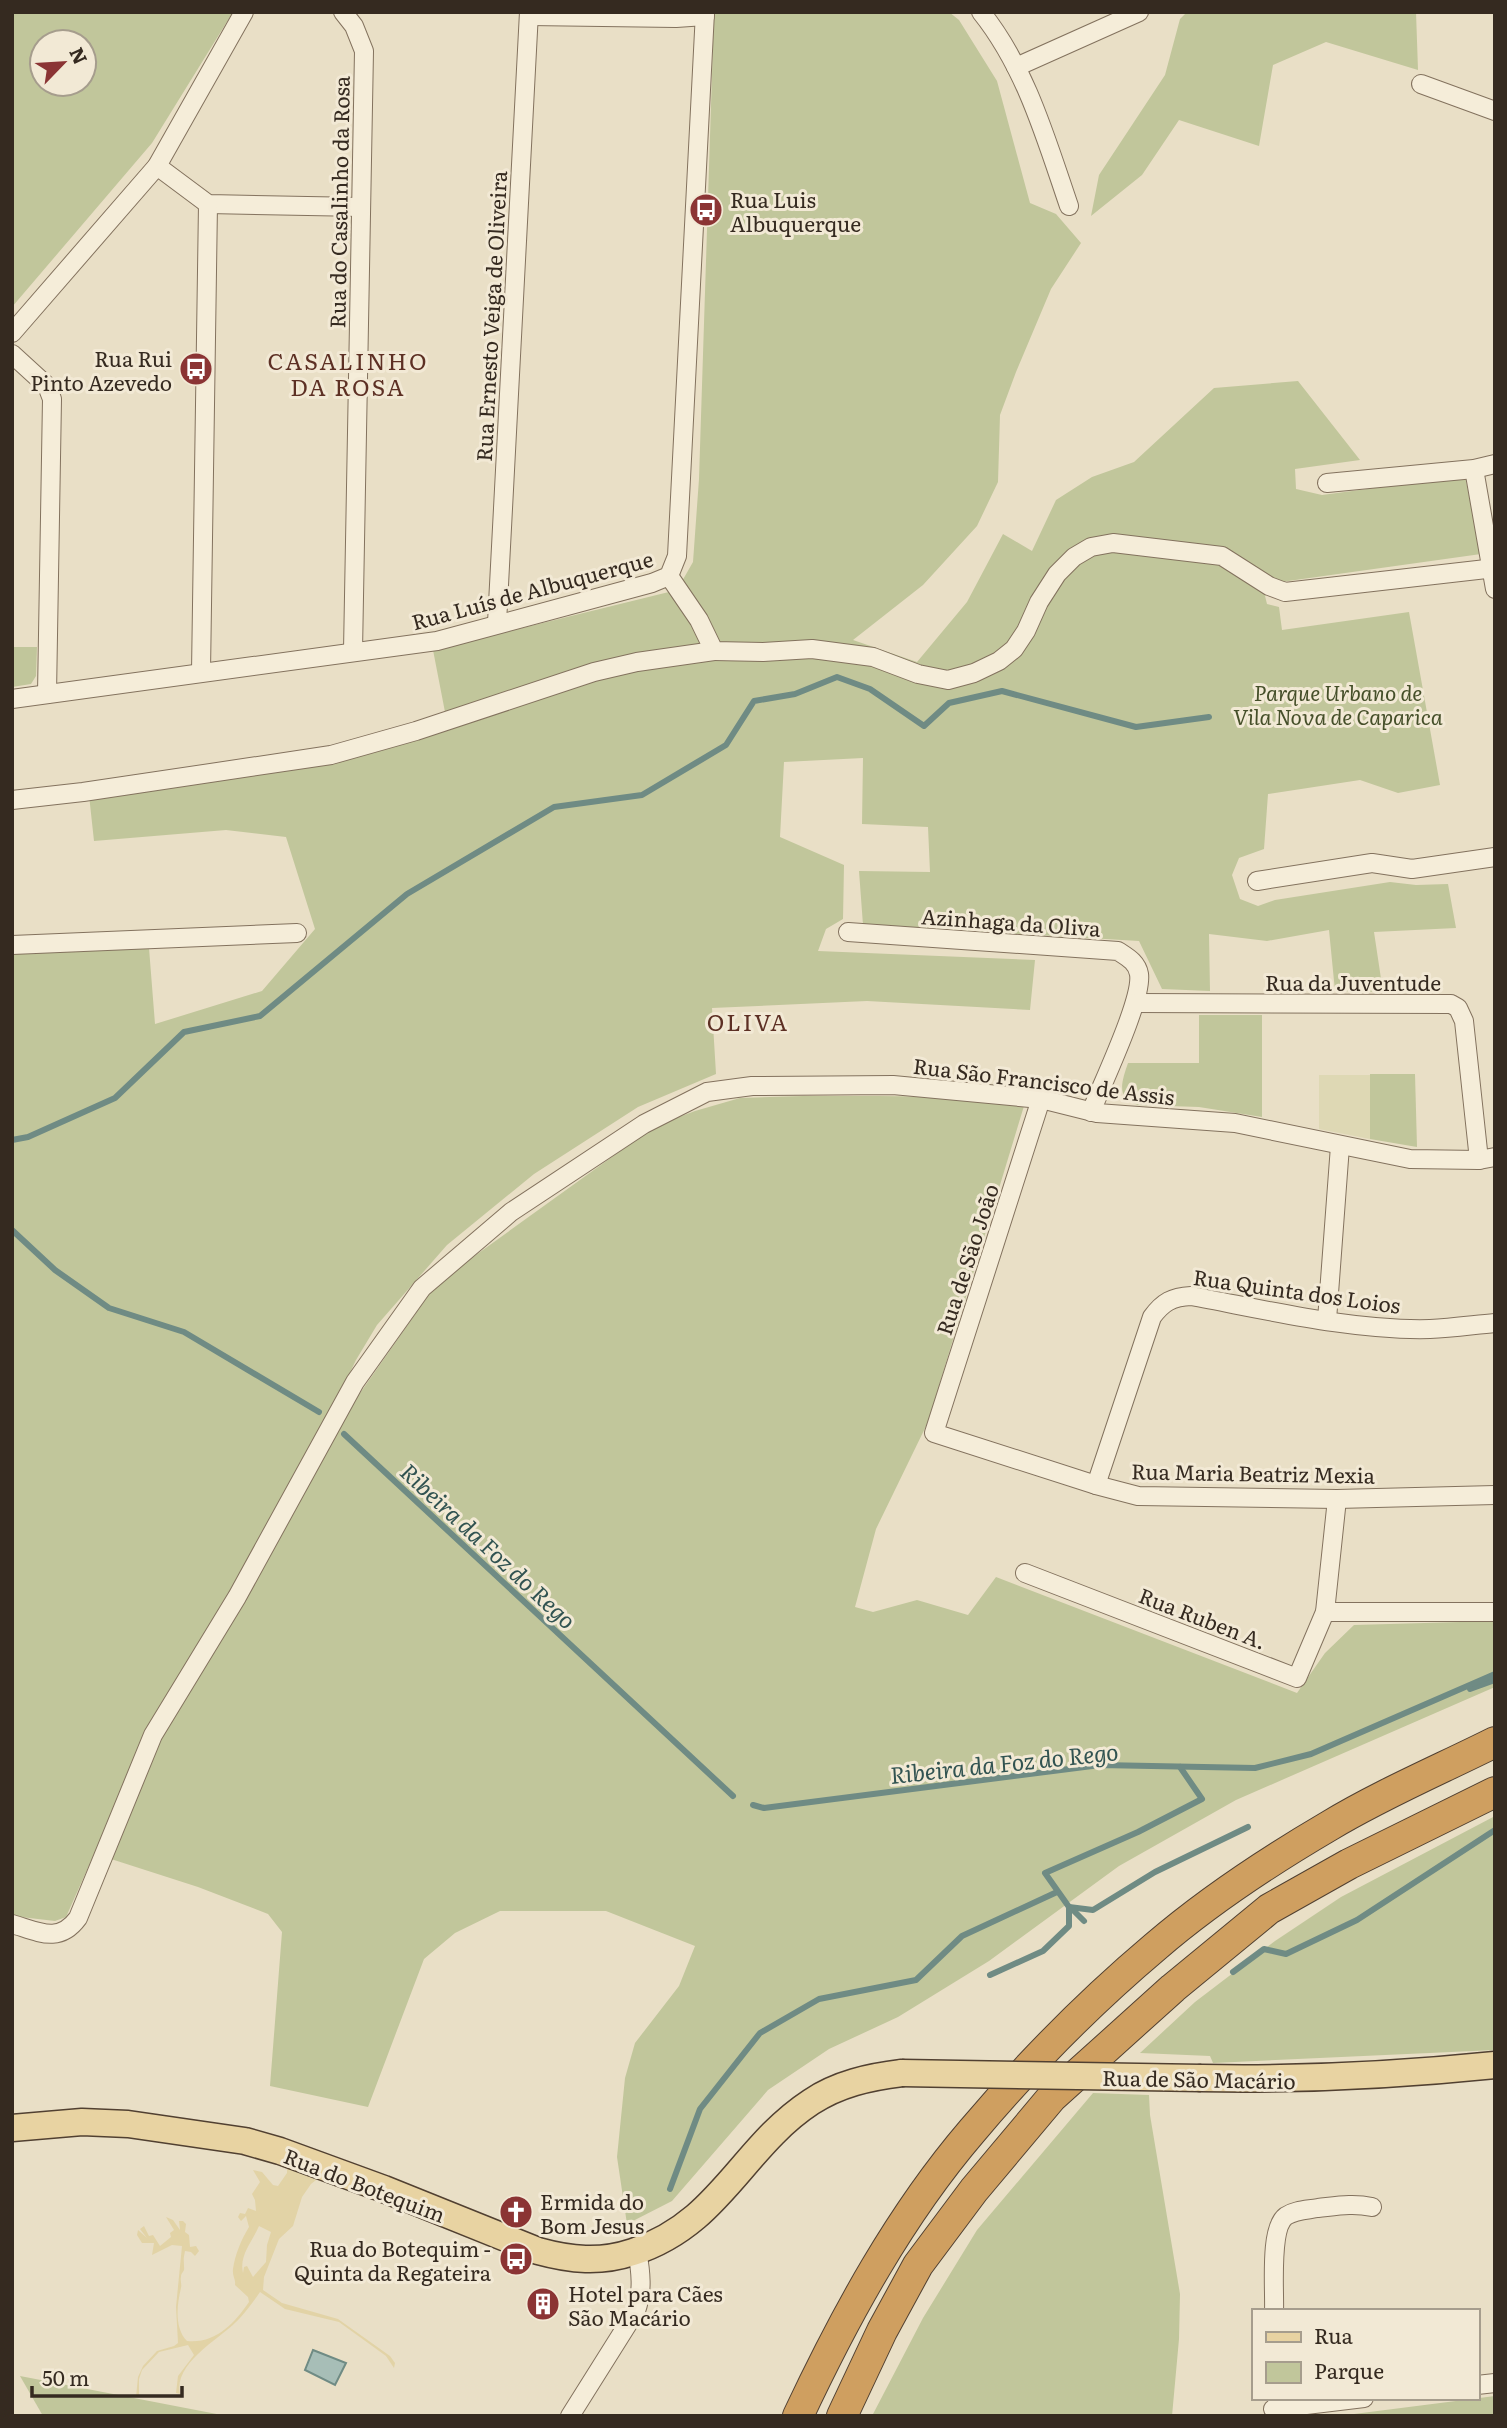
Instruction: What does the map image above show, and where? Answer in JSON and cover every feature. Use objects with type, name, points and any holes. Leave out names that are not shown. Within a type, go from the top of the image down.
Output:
[{"type":"highway","points":[[798,2416],[829,2350],[876,2268],[923,2196],[971,2132],[1068,2028],[1155,1946],[1250,1876],[1331,1825],[1495,1742]]},
{"type":"highway","points":[[842,2416],[882,2331],[918,2265],[974,2190],[1052,2097],[1173,1987],[1269,1909],[1349,1864],[1495,1793]]},
{"type":"main road","name":"Rua de São Macário","points":[[902,2073],[1337,2078],[1495,2065]]},
{"type":"main road","name":"Rua do Botequim","points":[[12,2128],[52,2123],[93,2123],[140,2126],[234,2139],[280,2151],[558,2257],[591,2260],[637,2251],[660,2242],[689,2224],[772,2136],[810,2103],[832,2090],[856,2081],[902,2073]]},
{"type":"street","points":[[12,333],[157,166],[244,12]]},
{"type":"street","name":"Rua do Casalinho da Rosa","points":[[342,12],[354,26],[364,51],[353,651]]},
{"type":"street","points":[[981,12],[1016,67],[1035,106],[1069,206]]},
{"type":"street","points":[[1016,67],[1139,12]]},
{"type":"street","points":[[529,14],[676,18],[705,14]]},
{"type":"street","name":"Rua Ernesto Veiga de Oliveira","points":[[497,623],[529,14]]},
{"type":"street","name":"Rua Luís de Albuquerque","points":[[12,699],[437,641],[652,583],[669,576],[677,556],[705,14]]},
{"type":"street","points":[[1421,84],[1495,111]]},
{"type":"street","points":[[157,166],[208,204],[361,207]]},
{"type":"street","points":[[201,672],[208,204]]},
{"type":"street","points":[[12,354],[47,386],[52,399],[47,694]]},
{"type":"street","points":[[1326,483],[1474,469],[1495,464]]},
{"type":"street","points":[[1474,469],[1495,589]]},
{"type":"street","points":[[12,800],[331,755],[416,731],[594,672],[637,662],[714,652],[812,649],[873,657],[918,674],[948,680],[999,662],[1014,649],[1026,631],[1038,602],[1057,574],[1074,557],[1091,547],[1113,543],[1222,556],[1269,586],[1285,592],[1493,568]]},
{"type":"street","points":[[669,576],[699,620],[714,652]]},
{"type":"street","points":[[1257,881],[1372,863],[1412,869],[1495,857]]},
{"type":"street","name":"Azinhaga da Oliva","points":[[848,932],[1118,951],[1132,960],[1139,973],[1138,995],[1091,1112]]},
{"type":"street","points":[[12,944],[297,933]]},
{"type":"street","name":"Rua da Juventude","points":[[1135,1003],[1451,1004],[1458,1008],[1465,1021],[1487,1158]]},
{"type":"street","name":"Rua São Francisco de Assis","points":[[12,1924],[54,1935],[65,1931],[78,1918],[153,1735],[237,1597],[355,1382],[422,1288],[511,1212],[645,1124],[707,1092],[752,1086],[893,1085],[1041,1099],[1091,1112],[1235,1123],[1410,1159],[1487,1158]]},
{"type":"street","name":"Rua de São João","points":[[934,1433],[1041,1099]]},
{"type":"street","points":[[1327,1320],[1340,1146]]},
{"type":"street","name":"Rua Quinta dos Loios","points":[[1096,1485],[1152,1317],[1161,1305],[1175,1297],[1191,1296],[1327,1320],[1431,1329],[1495,1323]]},
{"type":"street","name":"Rua Maria Beatriz Mexia","points":[[934,1433],[1096,1485],[1139,1496],[1337,1499],[1495,1495]]},
{"type":"street","name":"Rua Ruben A.","points":[[1025,1573],[1297,1678],[1325,1612],[1337,1499]]},
{"type":"street","points":[[1325,1612],[1495,1612]]},
{"type":"street","points":[[1274,2309],[1275,2235],[1281,2220],[1301,2210],[1356,2204],[1372,2207]]},
{"type":"street","points":[[570,2416],[636,2311],[641,2292],[637,2251]]},
{"type":"street","points":[[1273,2408],[1346,2400]]},
{"type":"shaded area","points":[[1319,1075],[1370,1075],[1370,1139],[1319,1129]]},
{"type":"green space","points":[[12,12],[233,12],[152,143],[12,307]]},
{"type":"green space","name":"Parque Urbano de Vila Nova de Caparica","points":[[714,12],[949,12],[959,20],[997,81],[1030,203],[1056,214],[1081,243],[1051,289],[1000,415],[998,482],[977,526],[923,585],[853,640],[917,662],[967,602],[1003,534],[1032,551],[1056,500],[1092,477],[1134,462],[1214,388],[1298,381],[1360,460],[1295,469],[1296,489],[1322,495],[1465,476],[1481,554],[1281,582],[1265,596],[1267,604],[1279,607],[1282,630],[1409,612],[1440,785],[1398,793],[1360,780],[1268,794],[1264,849],[1239,858],[1232,875],[1240,899],[1258,906],[1275,900],[1390,882],[1416,885],[1448,884],[1456,928],[1374,932],[1383,992],[1335,991],[1329,930],[1267,941],[1209,934],[1210,991],[1162,989],[1139,941],[863,925],[859,871],[930,872],[928,827],[862,824],[863,758],[784,762],[780,837],[844,865],[843,919],[826,929],[818,951],[1035,960],[1030,1010],[867,1001],[712,1008],[716,1074],[638,1107],[534,1174],[447,1245],[377,1325],[356,1360],[287,1504],[107,1825],[66,1917],[55,1921],[12,1916],[12,951],[149,948],[155,1024],[262,991],[315,929],[286,837],[226,830],[94,841],[89,795],[287,766],[445,712],[433,650],[677,590],[693,562],[699,479]]},
{"type":"green space","points":[[1187,12],[1416,12],[1418,70],[1326,42],[1273,65],[1259,146],[1179,120],[1142,175],[1091,216],[1099,175],[1165,75],[1180,19]]},
{"type":"green space","points":[[12,647],[37,647],[36,676],[31,684],[12,687]]},
{"type":"green space","points":[[1199,1015],[1262,1015],[1262,1117],[1199,1107],[1138,1105],[1123,1094],[1122,1083],[1128,1063],[1199,1063]]},
{"type":"green space","points":[[1370,1074],[1415,1074],[1417,1147],[1370,1139]]},
{"type":"green space","points":[[740,1098],[942,1098],[1024,1106],[928,1422],[876,1529],[855,1607],[873,1612],[917,1600],[968,1615],[996,1577],[1297,1693],[1325,1653],[1354,1625],[1495,1621],[1495,1687],[1236,1800],[1119,1866],[989,1961],[898,2017],[829,2049],[768,2090],[672,2201],[627,2224],[617,2157],[625,2078],[635,2043],[679,1986],[695,1946],[606,1911],[500,1911],[455,1933],[424,1959],[368,2107],[270,2086],[282,1932],[268,1914],[198,1887],[111,1859],[156,1742],[358,1396],[437,1283],[655,1126]]},
{"type":"green space","points":[[1495,1816],[1495,2050],[1213,2063],[1210,2056],[1140,2053],[1195,2002],[1275,1941],[1341,1897]]},
{"type":"green space","points":[[1093,2093],[1149,2095],[1180,2294],[1172,2416],[872,2416],[923,2318],[977,2230]]},
{"type":"green space","points":[[20,2376],[227,2416],[43,2416]]},
{"type":"green space","points":[[1495,2396],[1495,2416],[1354,2416],[1354,2414]]},
{"type":"sand","points":[[287,2165],[321,2176],[302,2197],[293,2226],[279,2239],[264,2277],[263,2290],[282,2303],[338,2319],[390,2356],[395,2363],[394,2368],[386,2356],[339,2322],[285,2309],[260,2292],[232,2326],[191,2361],[180,2382],[180,2394],[176,2393],[178,2376],[194,2355],[188,2345],[159,2352],[142,2370],[139,2397],[136,2397],[138,2377],[143,2366],[157,2351],[178,2343],[176,2307],[182,2246],[172,2245],[152,2255],[154,2243],[142,2243],[137,2235],[138,2230],[147,2238],[140,2229],[144,2226],[149,2236],[153,2235],[160,2246],[171,2237],[170,2233],[174,2230],[166,2217],[173,2220],[180,2230],[179,2221],[186,2224],[185,2232],[189,2235],[190,2247],[196,2246],[199,2251],[195,2256],[185,2251],[178,2323],[187,2341],[215,2336],[237,2318],[249,2302],[248,2297],[235,2285],[233,2271],[235,2258],[249,2227],[246,2216],[241,2221],[238,2217],[240,2213],[245,2214],[248,2208],[256,2211],[252,2194],[260,2182],[253,2170],[262,2172],[273,2185],[278,2186],[287,2173]],"holes":[[[259,2226],[271,2232],[266,2262],[253,2277],[247,2266],[244,2267],[243,2273],[244,2254]]]},
{"type":"water","points":[[313,2350],[346,2363],[335,2385],[305,2370]]},
{"type":"waterway","points":[[12,1140],[28,1137],[115,1098],[184,1032],[260,1016],[407,894],[554,807],[642,795],[726,745],[754,701],[795,694],[837,677],[870,689],[924,726],[949,703],[1002,691],[1136,727],[1209,717]]},
{"type":"waterway","name":"Ribeira da Foz do Rego","points":[[12,1230],[55,1270],[109,1308],[184,1332],[319,1412]]},
{"type":"waterway","name":"Ribeira da Foz do Rego","points":[[344,1434],[733,1796]]},
{"type":"waterway","name":"Ribeira da Foz do Rego","points":[[753,1805],[764,1808],[1100,1765],[1255,1768],[1311,1754],[1495,1674]]},
{"type":"waterway","points":[[1470,1689],[1495,1680]]},
{"type":"waterway","points":[[1180,1767],[1202,1799],[1138,1832],[1045,1873],[1069,1907],[1093,1910],[1155,1872],[1248,1827]]},
{"type":"waterway","points":[[1233,1972],[1264,1949],[1286,1954],[1357,1920],[1495,1830]]},
{"type":"waterway","points":[[670,2189],[700,2109],[760,2033],[819,1999],[916,1980],[962,1936],[1057,1892]]},
{"type":"waterway","points":[[990,1975],[1043,1951],[1069,1926],[1069,1907]]},
{"type":"waterway","points":[[1071,1908],[1084,1921]]},
{"type":"place","name":"Rua Luis Albuquerque","points":[[706,210]]},
{"type":"place","name":"Rua Rui Pinto Azevedo","points":[[196,369]]},
{"type":"place","name":"Ermida do Bom Jesus","points":[[516,2212]]},
{"type":"place","name":"Rua do Botequim - Quinta da Regateira","points":[[516,2259]]},
{"type":"place","name":"Hotel para Cães São Macário","points":[[543,2304]]},
{"type":"district","name":"CASALINHO DA ROSA","points":[[348,373]]},
{"type":"district","name":"OLIVA","points":[[748,1021]]}]
